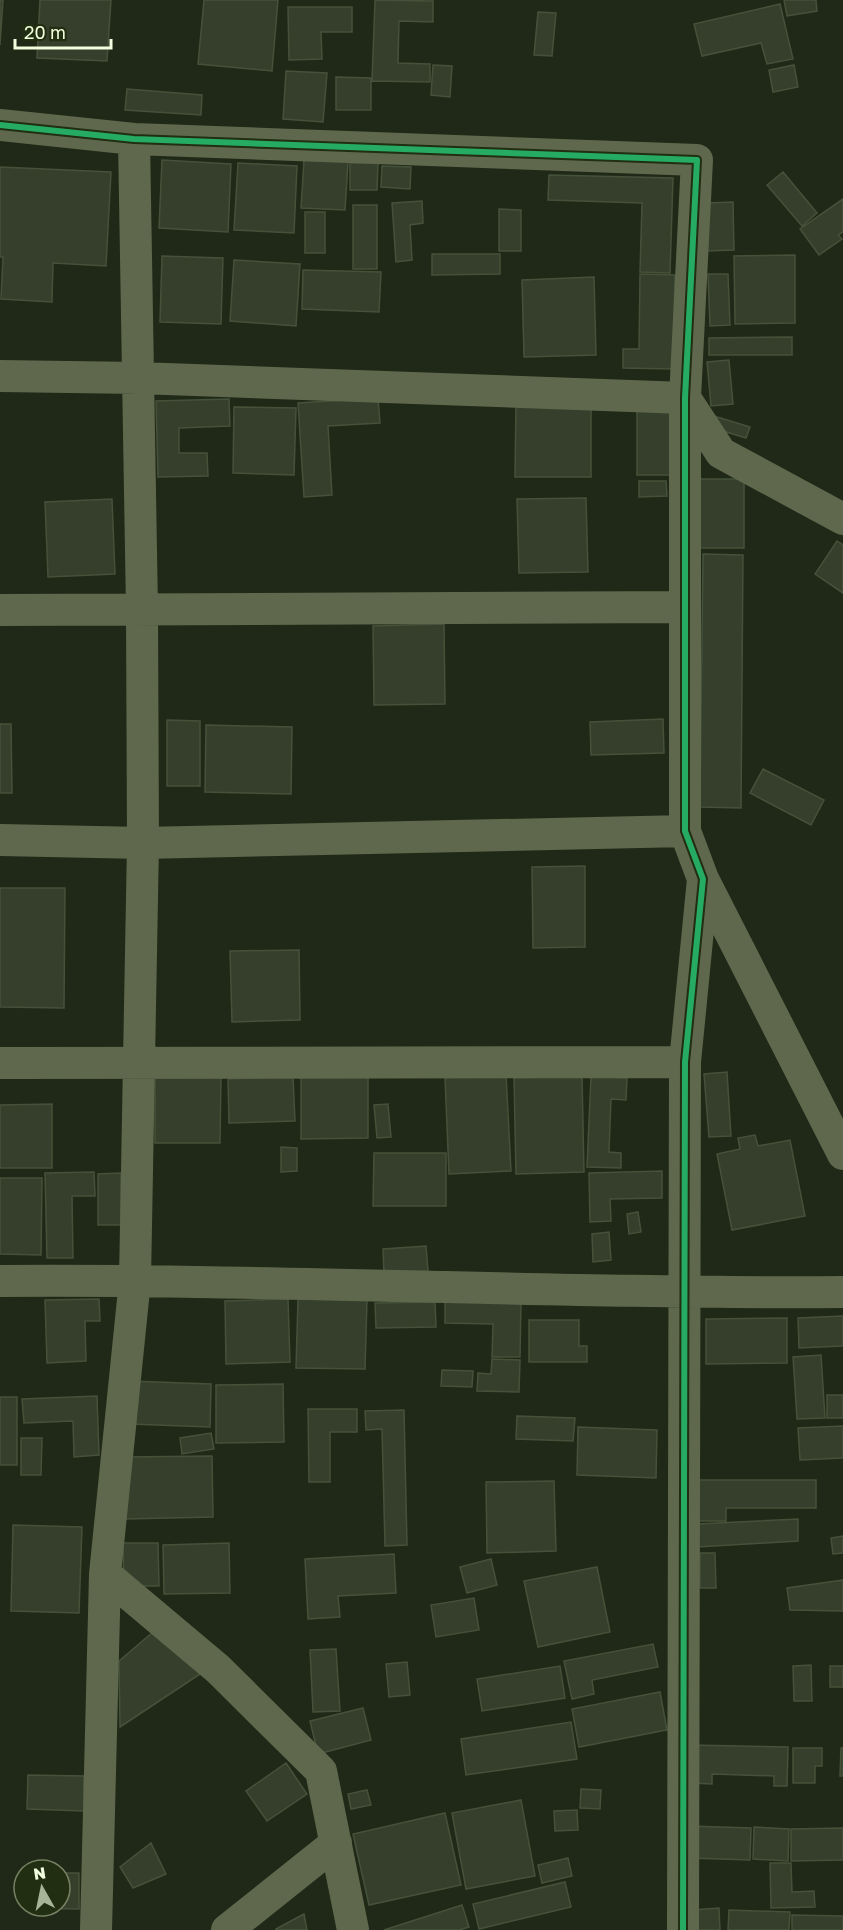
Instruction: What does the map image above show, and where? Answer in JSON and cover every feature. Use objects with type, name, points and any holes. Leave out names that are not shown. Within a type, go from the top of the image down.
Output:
[{"type":"street","points":[[0,125],[134,139],[697,160],[685,398],[685,831],[703,879],[843,1154]]},
{"type":"street","points":[[96,1930],[105,1574],[135,1280],[137,1064],[143,843],[142,610],[134,139]]},
{"type":"street","points":[[0,376],[139,378],[685,398]]},
{"type":"street","points":[[685,398],[721,453],[843,519]]},
{"type":"street","points":[[0,610],[684,607]]},
{"type":"street","points":[[0,840],[143,843],[685,831]]},
{"type":"street","points":[[683,1930],[685,1062],[703,879]]},
{"type":"street","points":[[0,1063],[685,1062]]},
{"type":"street","points":[[0,1281],[135,1280],[683,1293],[843,1292]]},
{"type":"street","points":[[105,1574],[218,1669],[321,1771],[353,1930]]},
{"type":"street","points":[[227,1930],[336,1843]]},
{"type":"building","points":[[0,0],[3,0],[0,45]]},
{"type":"building","points":[[40,0],[111,0],[107,61],[37,58]]},
{"type":"building","points":[[204,0],[278,0],[272,71],[198,64]]},
{"type":"building","points":[[375,0],[433,1],[433,22],[399,21],[398,63],[430,64],[430,82],[372,81]]},
{"type":"building","points":[[784,0],[816,0],[817,11],[787,16]]},
{"type":"building","points":[[780,4],[793,59],[767,64],[761,43],[702,56],[694,24]]},
{"type":"building","points":[[288,7],[352,7],[352,32],[321,32],[322,59],[289,60]]},
{"type":"building","points":[[538,12],[556,13],[552,56],[534,55]]},
{"type":"building","points":[[433,65],[452,66],[450,97],[431,95]]},
{"type":"building","points":[[794,65],[798,87],[773,92],[769,70]]},
{"type":"building","points":[[286,71],[327,73],[323,122],[283,119]]},
{"type":"building","points":[[336,77],[371,78],[371,110],[336,110]]},
{"type":"building","points":[[127,89],[202,95],[201,115],[125,110]]},
{"type":"building","points":[[162,160],[231,164],[228,232],[159,228]]},
{"type":"building","points":[[304,160],[348,162],[345,210],[301,208]]},
{"type":"building","points":[[238,163],[297,166],[294,233],[234,230]]},
{"type":"building","points":[[350,163],[378,163],[377,190],[350,190]]},
{"type":"building","points":[[382,166],[411,167],[410,189],[381,187]]},
{"type":"building","points":[[0,167],[111,172],[106,266],[53,263],[52,302],[1,299],[3,257],[0,257]]},
{"type":"building","points":[[783,172],[817,213],[802,226],[767,185]]},
{"type":"building","points":[[549,175],[673,178],[670,273],[640,272],[642,203],[548,200]]},
{"type":"building","points":[[843,199],[843,232],[838,235],[842,239],[819,255],[800,229]]},
{"type":"building","points":[[422,201],[423,223],[410,225],[412,260],[396,262],[392,203]]},
{"type":"building","points":[[733,202],[734,250],[707,251],[706,203]]},
{"type":"building","points":[[353,205],[377,205],[377,269],[353,269]]},
{"type":"building","points":[[499,209],[521,210],[521,251],[499,251]]},
{"type":"building","points":[[305,212],[325,212],[325,253],[305,253]]},
{"type":"building","points":[[432,254],[500,254],[500,274],[432,275]]},
{"type":"building","points":[[795,255],[795,323],[735,324],[734,256]]},
{"type":"building","points":[[162,256],[223,258],[221,324],[160,322]]},
{"type":"building","points":[[234,260],[300,264],[296,326],[230,321]]},
{"type":"building","points":[[303,270],[381,272],[379,312],[302,309]]},
{"type":"building","points":[[640,274],[675,275],[673,369],[623,368],[623,349],[639,349]]},
{"type":"building","points":[[708,274],[728,274],[730,325],[710,326]]},
{"type":"building","points":[[594,277],[596,355],[524,357],[522,280]]},
{"type":"building","points":[[792,337],[792,355],[709,355],[709,338]]},
{"type":"building","points":[[729,360],[733,404],[711,406],[707,362]]},
{"type":"building","points":[[378,398],[380,423],[328,426],[332,495],[304,497],[298,403]]},
{"type":"building","points":[[229,399],[230,426],[179,428],[179,453],[207,453],[208,476],[158,477],[156,401]]},
{"type":"building","points":[[516,402],[591,402],[591,477],[515,477]]},
{"type":"building","points":[[674,402],[674,475],[637,475],[637,403]]},
{"type":"building","points":[[234,407],[296,408],[294,475],[233,473]]},
{"type":"building","points":[[714,416],[750,427],[746,438],[710,427]]},
{"type":"building","points":[[694,479],[744,479],[744,548],[694,548]]},
{"type":"building","points":[[639,481],[666,481],[667,496],[639,497]]},
{"type":"building","points":[[586,498],[588,572],[519,573],[517,499]]},
{"type":"building","points":[[112,499],[115,574],[48,577],[45,502]]},
{"type":"building","points":[[837,541],[843,545],[843,593],[815,574]]},
{"type":"building","points":[[703,554],[743,555],[741,808],[700,807]]},
{"type":"building","points":[[444,624],[445,704],[374,705],[373,626]]},
{"type":"building","points":[[663,719],[664,753],[591,755],[590,722]]},
{"type":"building","points":[[167,720],[200,721],[200,786],[167,786]]},
{"type":"building","points":[[0,724],[11,724],[12,793],[0,793]]},
{"type":"building","points":[[206,725],[292,727],[291,794],[205,792]]},
{"type":"building","points":[[763,769],[824,800],[811,825],[750,793]]},
{"type":"building","points":[[585,866],[585,947],[533,948],[532,867]]},
{"type":"building","points":[[0,888],[65,888],[64,1008],[0,1007]]},
{"type":"building","points":[[299,950],[300,1020],[232,1022],[230,951]]},
{"type":"building","points":[[727,1072],[731,1136],[709,1137],[704,1074]]},
{"type":"building","points":[[506,1074],[511,1171],[449,1174],[445,1078]]},
{"type":"building","points":[[293,1076],[295,1121],[229,1123],[228,1079]]},
{"type":"building","points":[[368,1076],[368,1138],[301,1139],[301,1077]]},
{"type":"building","points":[[582,1076],[584,1172],[516,1174],[514,1078]]},
{"type":"building","points":[[591,1076],[627,1078],[626,1100],[611,1099],[609,1152],[621,1153],[621,1168],[587,1167]]},
{"type":"building","points":[[155,1077],[221,1077],[220,1143],[155,1143]]},
{"type":"building","points":[[52,1104],[52,1168],[0,1168],[0,1105]]},
{"type":"building","points":[[388,1104],[391,1137],[377,1138],[374,1105]]},
{"type":"building","points":[[755,1135],[758,1146],[790,1140],[805,1216],[732,1230],[717,1154],[740,1149],[738,1138]]},
{"type":"building","points":[[281,1147],[297,1148],[297,1171],[281,1172]]},
{"type":"building","points":[[374,1153],[446,1153],[446,1206],[373,1206]]},
{"type":"building","points":[[662,1171],[662,1198],[610,1199],[611,1221],[590,1222],[589,1173]]},
{"type":"building","points":[[94,1172],[95,1196],[72,1196],[73,1258],[47,1258],[45,1173]]},
{"type":"building","points":[[121,1173],[121,1225],[98,1225],[98,1174]]},
{"type":"building","points":[[0,1178],[42,1178],[41,1255],[0,1254]]},
{"type":"building","points":[[638,1212],[641,1232],[629,1234],[627,1214]]},
{"type":"building","points":[[609,1232],[611,1260],[593,1262],[592,1234]]},
{"type":"building","points":[[426,1246],[428,1271],[384,1274],[383,1249]]},
{"type":"building","points":[[99,1299],[100,1321],[85,1321],[86,1361],[47,1363],[45,1300]]},
{"type":"building","points":[[288,1299],[290,1362],[226,1364],[225,1301]]},
{"type":"building","points":[[298,1299],[367,1300],[365,1369],[296,1368]]},
{"type":"building","points":[[445,1301],[521,1303],[520,1357],[492,1357],[493,1324],[445,1323]]},
{"type":"building","points":[[435,1302],[436,1327],[376,1328],[375,1303]]},
{"type":"building","points":[[843,1316],[843,1346],[799,1348],[798,1318]]},
{"type":"building","points":[[787,1318],[787,1363],[706,1364],[706,1319]]},
{"type":"building","points":[[529,1320],[579,1320],[579,1346],[587,1346],[587,1362],[529,1362]]},
{"type":"building","points":[[821,1355],[825,1418],[797,1419],[793,1357]]},
{"type":"building","points":[[492,1359],[520,1360],[519,1392],[477,1391],[478,1373],[491,1374]]},
{"type":"building","points":[[442,1370],[473,1371],[472,1387],[441,1386]]},
{"type":"building","points":[[130,1381],[211,1384],[210,1427],[129,1424]]},
{"type":"building","points":[[283,1384],[284,1442],[216,1443],[216,1385]]},
{"type":"building","points":[[827,1395],[843,1395],[843,1418],[827,1418]]},
{"type":"building","points":[[97,1396],[99,1455],[74,1457],[73,1421],[24,1423],[22,1399]]},
{"type":"building","points":[[0,1397],[17,1397],[17,1465],[0,1465]]},
{"type":"building","points":[[308,1409],[357,1409],[357,1432],[330,1432],[330,1482],[309,1482]]},
{"type":"building","points":[[404,1410],[407,1545],[385,1546],[382,1429],[366,1430],[365,1411]]},
{"type":"building","points":[[517,1416],[575,1418],[573,1441],[516,1439]]},
{"type":"building","points":[[843,1426],[843,1458],[800,1460],[798,1428]]},
{"type":"building","points":[[578,1427],[657,1430],[656,1478],[577,1475]]},
{"type":"building","points":[[211,1433],[214,1449],[182,1454],[180,1438]]},
{"type":"building","points":[[21,1438],[42,1438],[41,1475],[21,1475]]},
{"type":"building","points":[[212,1456],[213,1517],[126,1519],[125,1457]]},
{"type":"building","points":[[693,1480],[816,1480],[816,1508],[726,1508],[726,1521],[693,1521]]},
{"type":"building","points":[[554,1481],[556,1551],[487,1553],[486,1482]]},
{"type":"building","points":[[798,1519],[798,1541],[698,1547],[697,1524]]},
{"type":"building","points":[[13,1525],[82,1527],[79,1613],[11,1611]]},
{"type":"building","points":[[843,1536],[843,1553],[833,1554],[831,1538]]},
{"type":"building","points":[[123,1543],[158,1543],[159,1586],[124,1586]]},
{"type":"building","points":[[229,1543],[230,1593],[164,1594],[163,1545]]},
{"type":"building","points":[[700,1553],[715,1553],[716,1588],[700,1588]]},
{"type":"building","points":[[394,1554],[396,1593],[338,1596],[340,1617],[308,1619],[305,1559]]},
{"type":"building","points":[[491,1559],[497,1585],[467,1593],[460,1567]]},
{"type":"building","points":[[597,1567],[610,1632],[538,1647],[524,1581]]},
{"type":"building","points":[[843,1580],[843,1611],[790,1610],[787,1588]]},
{"type":"building","points":[[474,1598],[479,1630],[436,1637],[431,1605]]},
{"type":"building","points":[[160,1626],[203,1672],[120,1727],[119,1661]]},
{"type":"building","points":[[653,1644],[658,1667],[592,1680],[594,1694],[572,1699],[564,1661]]},
{"type":"building","points":[[336,1649],[340,1711],[313,1712],[310,1650]]},
{"type":"building","points":[[407,1662],[410,1695],[389,1697],[386,1664]]},
{"type":"building","points":[[811,1665],[812,1701],[794,1701],[793,1666]]},
{"type":"building","points":[[560,1666],[565,1698],[482,1711],[477,1679]]},
{"type":"building","points":[[830,1666],[843,1666],[843,1687],[830,1687]]},
{"type":"building","points":[[660,1692],[667,1730],[579,1747],[572,1709]]},
{"type":"building","points":[[363,1708],[371,1740],[318,1754],[310,1721]]},
{"type":"building","points":[[571,1722],[577,1759],[466,1775],[461,1739]]},
{"type":"building","points":[[691,1745],[788,1747],[787,1786],[774,1786],[774,1776],[712,1774],[712,1784],[691,1783]]},
{"type":"building","points":[[793,1748],[822,1748],[822,1766],[815,1766],[815,1783],[793,1783]]},
{"type":"building","points":[[841,1748],[843,1748],[843,1776],[840,1776]]},
{"type":"building","points":[[286,1763],[307,1794],[267,1821],[246,1791]]},
{"type":"building","points":[[28,1775],[84,1776],[84,1811],[27,1809]]},
{"type":"building","points":[[581,1789],[601,1790],[600,1809],[580,1808]]},
{"type":"building","points":[[367,1790],[371,1805],[351,1809],[348,1794]]},
{"type":"building","points":[[521,1800],[535,1876],[466,1889],[452,1813]]},
{"type":"building","points":[[577,1810],[578,1830],[555,1831],[554,1811]]},
{"type":"building","points":[[445,1813],[461,1885],[369,1905],[353,1834]]},
{"type":"building","points":[[690,1826],[751,1828],[750,1860],[689,1858]]},
{"type":"building","points":[[754,1827],[789,1829],[788,1861],[753,1859]]},
{"type":"building","points":[[843,1828],[843,1860],[791,1861],[791,1829]]},
{"type":"building","points":[[151,1843],[166,1874],[133,1888],[120,1867]]},
{"type":"building","points":[[568,1858],[572,1876],[542,1883],[538,1865]]},
{"type":"building","points":[[770,1863],[791,1863],[792,1892],[814,1891],[815,1907],[771,1908]]},
{"type":"building","points":[[72,1873],[79,1873],[79,1909],[72,1909]]},
{"type":"building","points":[[565,1882],[571,1907],[479,1929],[473,1904]]},
{"type":"building","points":[[462,1905],[469,1927],[459,1930],[384,1930]]},
{"type":"building","points":[[719,1908],[720,1930],[693,1930],[692,1910]]},
{"type":"building","points":[[729,1910],[790,1912],[789,1930],[728,1930]]},
{"type":"building","points":[[304,1914],[307,1930],[276,1930],[276,1929]]},
{"type":"building","points":[[792,1915],[843,1916],[843,1930],[792,1930]]},
{"type":"cycle path","points":[[0,125],[134,139],[697,160],[685,398],[685,831],[703,879],[685,1062],[683,1930]]}]
